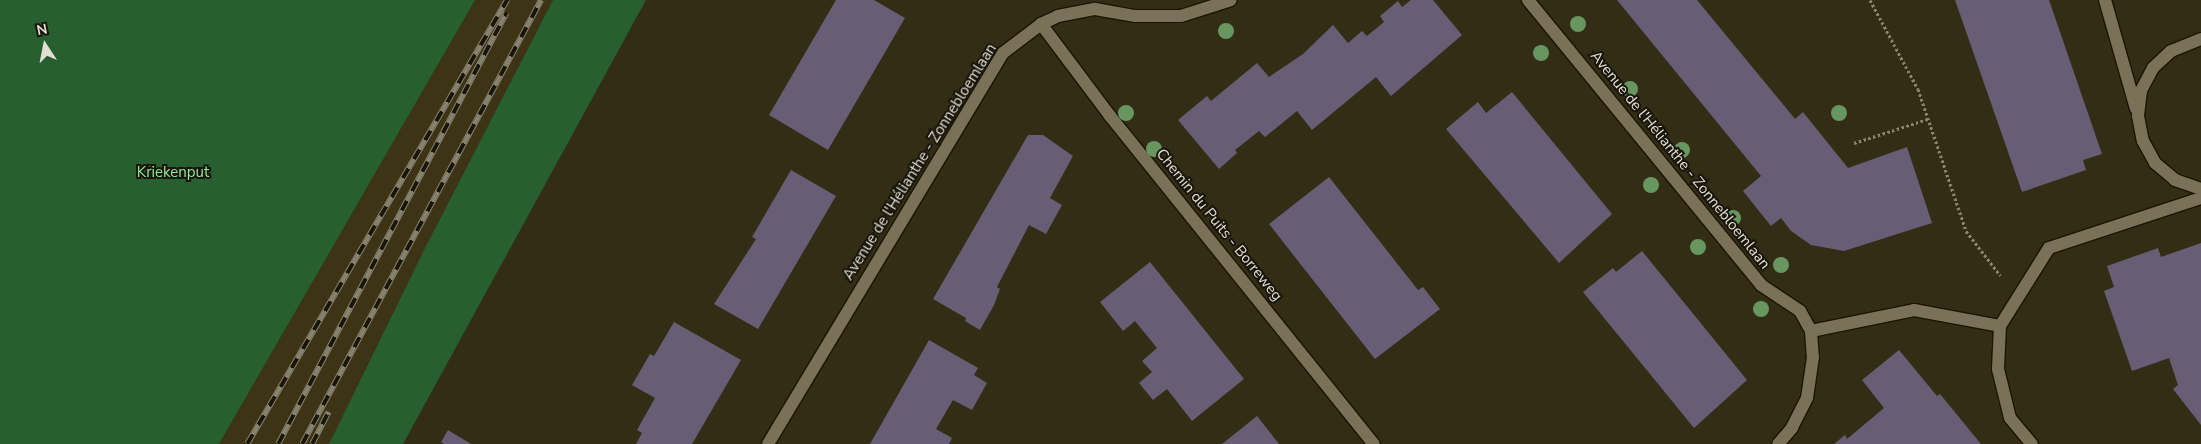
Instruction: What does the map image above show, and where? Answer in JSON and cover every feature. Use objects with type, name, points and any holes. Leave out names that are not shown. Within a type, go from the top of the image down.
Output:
[{"type":"street","name":"Avenue de l'Hélianthe - Zonnebloemlaan","points":[[768,444],[1003,53],[1041,24],[1058,16],[1095,9],[1135,16],[1181,16],[1231,0]]},
{"type":"street","name":"Avenue de l'Hélianthe - Zonnebloemlaan","points":[[1528,0],[1761,284],[1800,310],[1811,331],[1813,358],[1807,398],[1792,428],[1778,444]]},
{"type":"street","points":[[2105,0],[2138,116],[2142,141],[2155,163],[2175,180],[2201,189]]},
{"type":"street","name":"Chemin du Puits - Borreweg","points":[[1041,24],[1072,69],[1374,444]]},
{"type":"street","points":[[2138,116],[2141,91],[2152,68],[2171,51],[2201,39]]},
{"type":"street","points":[[2032,444],[2010,418],[1998,369],[2000,326],[2049,248],[2201,198]]},
{"type":"street","points":[[1811,331],[1914,310],[2000,326]]},
{"type":"path","points":[[1870,0],[1918,89],[1966,230],[2017,298]]},
{"type":"path","points":[[1854,143],[1928,119]]},
{"type":"shaded area","points":[[475,0],[553,0],[424,250],[329,444],[219,444]]},
{"type":"green space","name":"Kriekenput","points":[[0,0],[475,0],[219,444],[0,444]]},
{"type":"green space","points":[[553,0],[646,0],[403,444],[329,444],[424,250]]},
{"type":"building","points":[[836,0],[874,0],[905,18],[828,150],[769,115]]},
{"type":"building","points":[[1411,0],[1433,0],[1462,35],[1391,96],[1376,77],[1312,130],[1297,111],[1265,137],[1259,131],[1235,150],[1237,153],[1219,169],[1178,120],[1207,96],[1211,101],[1257,63],[1269,77],[1303,54],[1333,25],[1348,43],[1362,31],[1367,36],[1384,22],[1380,16],[1398,1],[1402,7]]},
{"type":"building","points":[[1617,0],[1697,0],[1795,119],[1803,112],[1848,168],[1907,147],[1932,223],[1844,251],[1811,245],[1791,231],[1781,218],[1771,226],[1743,191],[1761,176]]},
{"type":"building","points":[[1955,0],[2049,0],[2102,154],[2083,160],[2086,170],[2022,192]]},
{"type":"building","points":[[1512,92],[1612,214],[1559,263],[1446,129],[1478,102],[1486,113]]},
{"type":"building","points":[[1028,135],[1043,135],[1073,156],[1050,198],[1062,205],[1046,234],[1029,225],[997,287],[1000,289],[994,305],[980,330],[965,321],[966,318],[933,299]]},
{"type":"building","points":[[791,170],[836,196],[758,329],[714,304],[756,239],[752,237]]},
{"type":"building","points":[[1329,177],[1418,290],[1423,287],[1440,309],[1375,359],[1269,224]]},
{"type":"building","points":[[2201,243],[2201,425],[2173,389],[2178,385],[2169,358],[2132,371],[2104,291],[2114,287],[2107,266],[2158,248],[2161,257]]},
{"type":"building","points":[[1642,251],[1747,380],[1694,428],[1583,292],[1613,268],[1616,272]]},
{"type":"building","points":[[1150,262],[1244,379],[1192,421],[1167,389],[1153,400],[1139,383],[1152,372],[1142,361],[1157,348],[1135,321],[1123,331],[1100,302]]},
{"type":"building","points":[[674,322],[741,360],[692,444],[636,444],[642,433],[637,430],[655,398],[632,385],[650,354],[654,356]]},
{"type":"building","points":[[929,340],[978,368],[974,375],[987,383],[972,410],[953,400],[936,429],[952,438],[949,444],[870,444]]},
{"type":"building","points":[[1899,350],[1937,396],[1940,394],[1981,444],[1834,444],[1845,435],[1847,439],[1884,408],[1862,380]]},
{"type":"building","points":[[1257,416],[1279,444],[1222,444]]},
{"type":"building","points":[[448,430],[471,444],[444,444],[441,442]]},
{"type":"railway","points":[[247,444],[507,0]]},
{"type":"railway","points":[[302,444],[541,0]]},
{"type":"railway","points":[[278,444],[506,13]]},
{"type":"railway","points":[[312,444],[328,412]]}]
